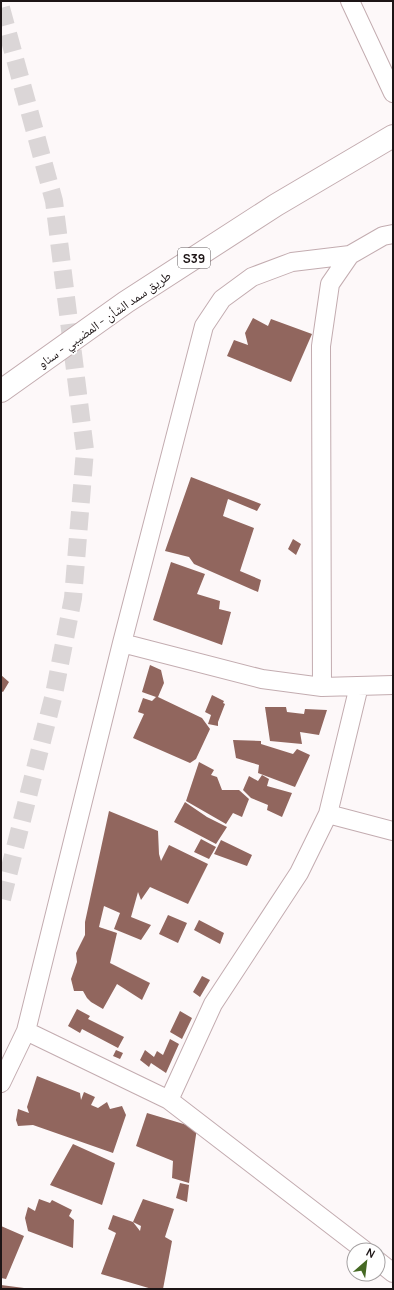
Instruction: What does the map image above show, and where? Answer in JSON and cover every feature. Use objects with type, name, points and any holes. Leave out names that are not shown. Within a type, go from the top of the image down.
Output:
[{"type":"main road","name":"طريق سمد الشأن - المضيبي - سناو","points":[[1,391],[126,302],[276,205],[393,136]]},
{"type":"street","points":[[350,1],[393,93]]},
{"type":"street","points":[[1,1083],[26,1031],[122,643],[204,326],[222,299],[252,277],[292,262],[350,255],[383,236],[393,234]]},
{"type":"street","points":[[322,687],[321,346],[330,284],[350,255]]},
{"type":"street","points":[[122,643],[262,679],[322,687],[393,685]]},
{"type":"street","points":[[169,1100],[213,1004],[299,873],[328,814],[359,686]]},
{"type":"street","points":[[328,814],[393,831]]},
{"type":"street","points":[[26,1031],[169,1100],[354,1242]]},
{"type":"building","points":[[253,318],[268,326],[271,319],[312,334],[291,382],[227,356],[234,340],[248,345],[245,333]]},
{"type":"building","points":[[191,477],[261,504],[257,511],[228,499],[223,516],[254,528],[240,571],[261,580],[258,592],[194,564],[189,557],[165,551]]},
{"type":"building","points":[[293,539],[301,544],[296,555],[288,549]]},
{"type":"building","points":[[171,562],[205,574],[197,594],[220,601],[219,609],[231,612],[222,645],[153,620]]},
{"type":"building","points":[[150,665],[161,670],[164,683],[158,697],[202,718],[210,729],[196,759],[190,763],[133,738],[144,714],[138,712],[143,698],[152,701],[156,697],[142,692]]},
{"type":"building","points":[[1,675],[9,682],[3,692],[1,691]]},
{"type":"building","points":[[212,695],[224,701],[223,703],[225,704],[218,722],[218,726],[208,724],[211,715],[205,712]]},
{"type":"building","points":[[265,707],[286,707],[287,712],[304,714],[305,709],[327,710],[319,735],[300,732],[302,744],[270,741]]},
{"type":"building","points":[[233,740],[261,741],[261,744],[293,754],[297,749],[310,755],[295,787],[258,773],[259,765],[236,758]]},
{"type":"building","points":[[199,762],[214,770],[211,775],[217,777],[222,790],[239,790],[249,799],[242,817],[233,813],[226,824],[186,801]]},
{"type":"building","points":[[262,775],[269,779],[267,786],[292,793],[282,817],[267,810],[268,805],[251,798],[243,790],[249,776],[258,781]]},
{"type":"building","points":[[185,802],[207,817],[227,827],[216,844],[174,822]]},
{"type":"building","points":[[109,811],[158,831],[159,854],[161,861],[169,845],[208,864],[188,904],[150,887],[141,900],[138,892],[131,917],[151,925],[141,940],[114,929],[120,913],[104,906],[99,927],[117,933],[110,963],[150,983],[142,1000],[117,984],[103,1009],[91,1002],[83,991],[74,991],[71,979],[77,962],[76,953],[85,935],[85,922]]},
{"type":"building","points":[[201,839],[216,847],[209,859],[194,852]]},
{"type":"building","points":[[221,840],[252,855],[247,866],[214,854]]},
{"type":"building","points":[[168,915],[187,923],[178,943],[159,934]]},
{"type":"building","points":[[199,920],[224,933],[220,944],[194,930]]},
{"type":"building","points":[[202,976],[210,980],[200,997],[193,992]]},
{"type":"building","points":[[77,1009],[90,1016],[88,1019],[124,1037],[118,1048],[82,1029],[80,1033],[68,1026]]},
{"type":"building","points":[[180,1011],[192,1018],[182,1039],[170,1032]]},
{"type":"building","points":[[170,1039],[179,1044],[166,1073],[151,1063],[149,1067],[140,1060],[145,1050],[154,1057],[157,1051],[163,1055]]},
{"type":"building","points":[[116,1050],[123,1053],[120,1059],[113,1056]]},
{"type":"building","points":[[37,1076],[80,1093],[81,1100],[84,1092],[95,1097],[91,1105],[98,1108],[107,1102],[110,1109],[122,1106],[126,1115],[113,1153],[33,1125],[18,1126],[16,1120],[18,1109],[29,1113],[27,1107]]},
{"type":"building","points":[[147,1113],[197,1128],[189,1183],[172,1178],[173,1161],[136,1146]]},
{"type":"building","points":[[73,1144],[115,1163],[102,1205],[50,1185]]},
{"type":"building","points":[[180,1183],[189,1185],[187,1202],[176,1198]]},
{"type":"building","points":[[39,1199],[50,1203],[52,1200],[72,1210],[69,1216],[74,1220],[73,1248],[28,1231],[25,1218],[28,1207],[35,1211]]},
{"type":"building","points":[[143,1199],[174,1209],[165,1237],[172,1241],[163,1289],[152,1289],[101,1274],[116,1233],[108,1229],[113,1215],[133,1222]],"holes":[[[133,1222],[141,1226],[140,1231]]]},
{"type":"building","points":[[1,1226],[24,1236],[6,1279],[1,1278]]},
{"type":"building","points":[[1,1285],[24,1288],[24,1289],[1,1289]]},
{"type":"tunnel","points":[[1,8],[54,201],[85,450],[73,598],[54,694],[1,903]]}]
